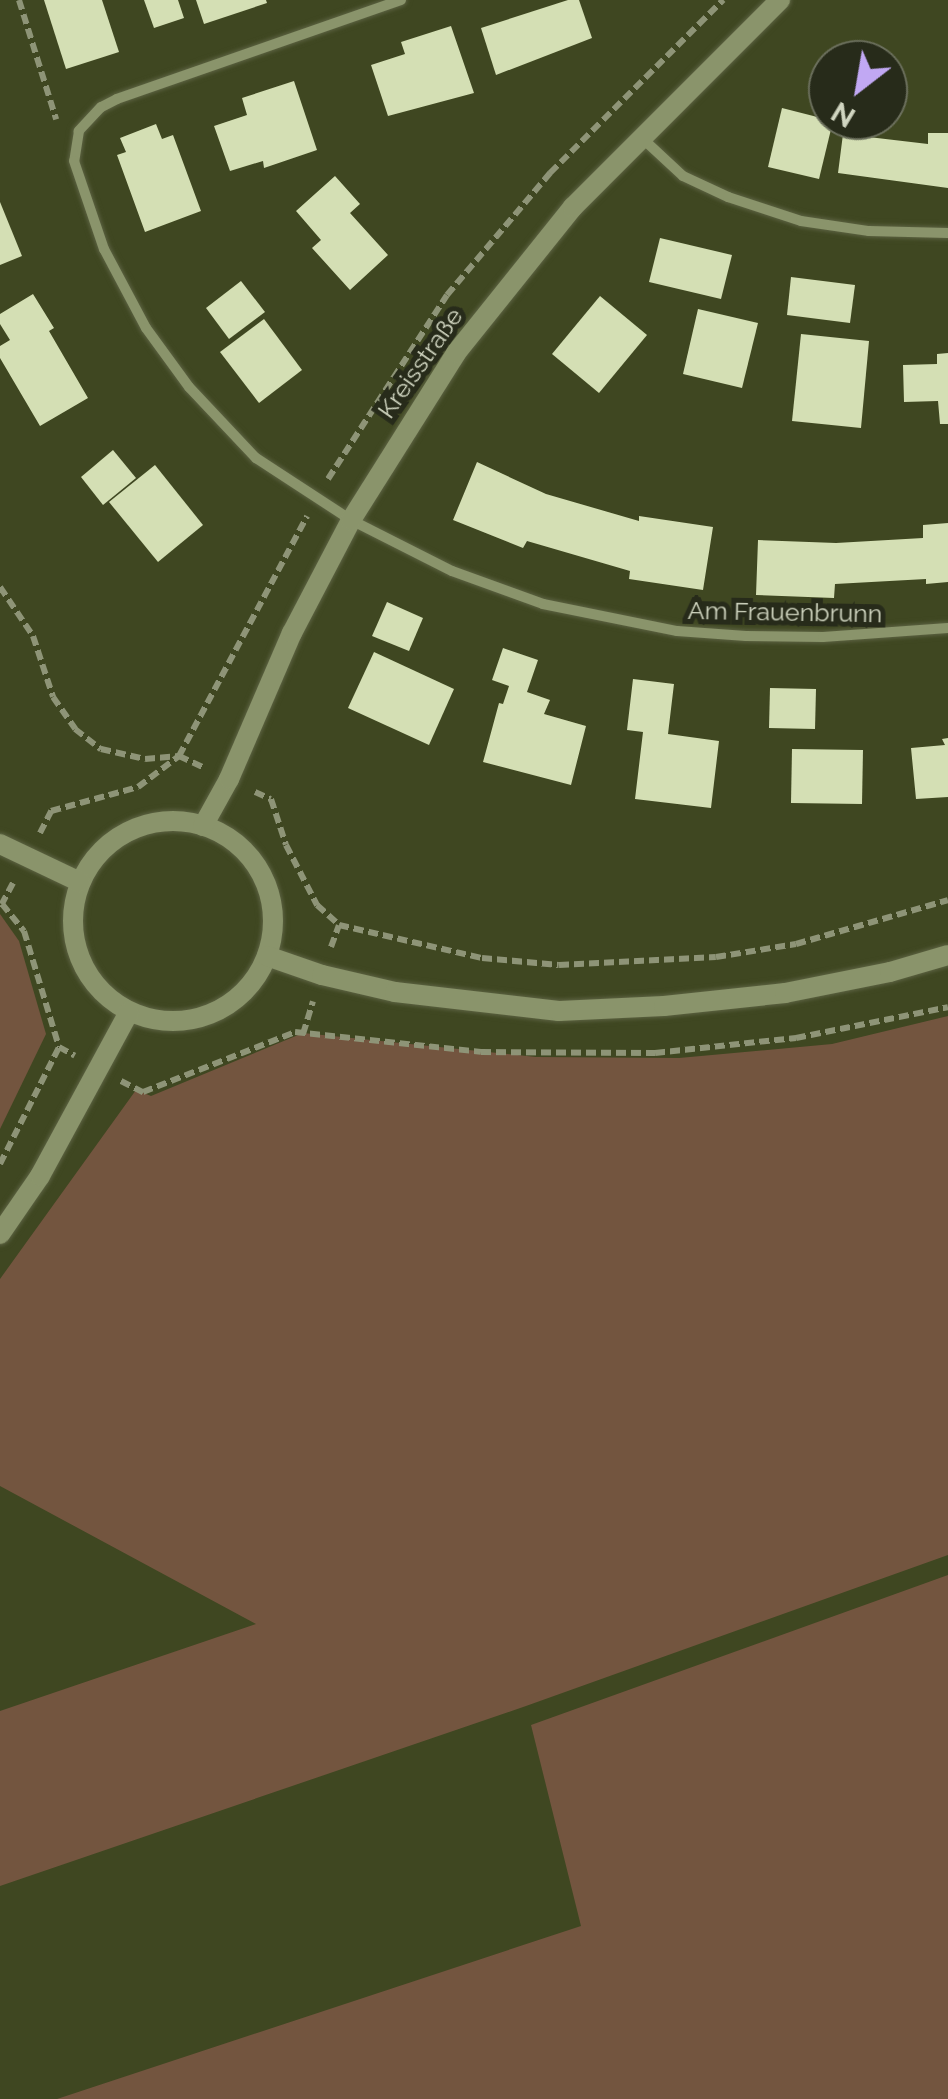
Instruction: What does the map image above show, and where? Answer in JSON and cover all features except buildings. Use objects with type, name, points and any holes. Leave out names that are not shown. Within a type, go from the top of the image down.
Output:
[{"type":"main road","name":"Kreisstraße","points":[[203,826],[229,779],[292,633],[398,440],[504,289],[573,207],[769,3]]},
{"type":"main road","points":[[174,821],[203,826],[232,840],[255,864],[269,893],[273,925],[267,956],[244,991],[210,1014],[183,1021],[156,1020],[129,1012],[104,994],[85,970],[74,942],[72,912],[80,882],[96,857],[118,837],[145,824],[174,821]]},
{"type":"main road","points":[[0,844],[80,882]]},
{"type":"main road","points":[[267,956],[322,976],[396,992],[560,1010],[664,1006],[786,993],[890,972],[948,955]]},
{"type":"main road","points":[[0,1234],[40,1176],[129,1012]]},
{"type":"street","points":[[80,131],[101,107],[116,99],[401,0]]},
{"type":"street","name":"Am Frauenbrunn","points":[[80,131],[74,161],[104,249],[146,328],[189,387],[256,458],[351,520],[452,570],[543,604],[606,619],[746,636],[824,638],[948,628]]},
{"type":"street","points":[[642,137],[683,176],[728,197],[801,221],[868,231],[948,234]]},
{"type":"path","points":[[18,0],[56,119],[80,131]]},
{"type":"path","points":[[0,587],[33,636],[53,697],[75,729],[101,748],[146,759],[179,756],[272,799],[286,845],[317,905],[339,925],[482,958],[558,965],[716,956],[796,944],[948,900]]},
{"type":"path","points":[[0,1164],[59,1047],[24,930],[1,903],[52,812],[138,787],[179,756]]},
{"type":"path","points":[[59,1047],[143,1092],[275,1036],[304,1034]]},
{"type":"shaded area","points":[[0,914],[19,941],[46,1034],[0,1129]]},
{"type":"shaded area","points":[[948,1016],[948,1555],[526,1706],[0,1886],[0,1711],[256,1624],[0,1486],[0,1279],[136,1090],[151,1096],[303,1033],[536,1057],[679,1058],[832,1044]]},
{"type":"shaded area","points":[[948,1575],[948,2099],[57,2099],[581,1926],[531,1725]]}]
